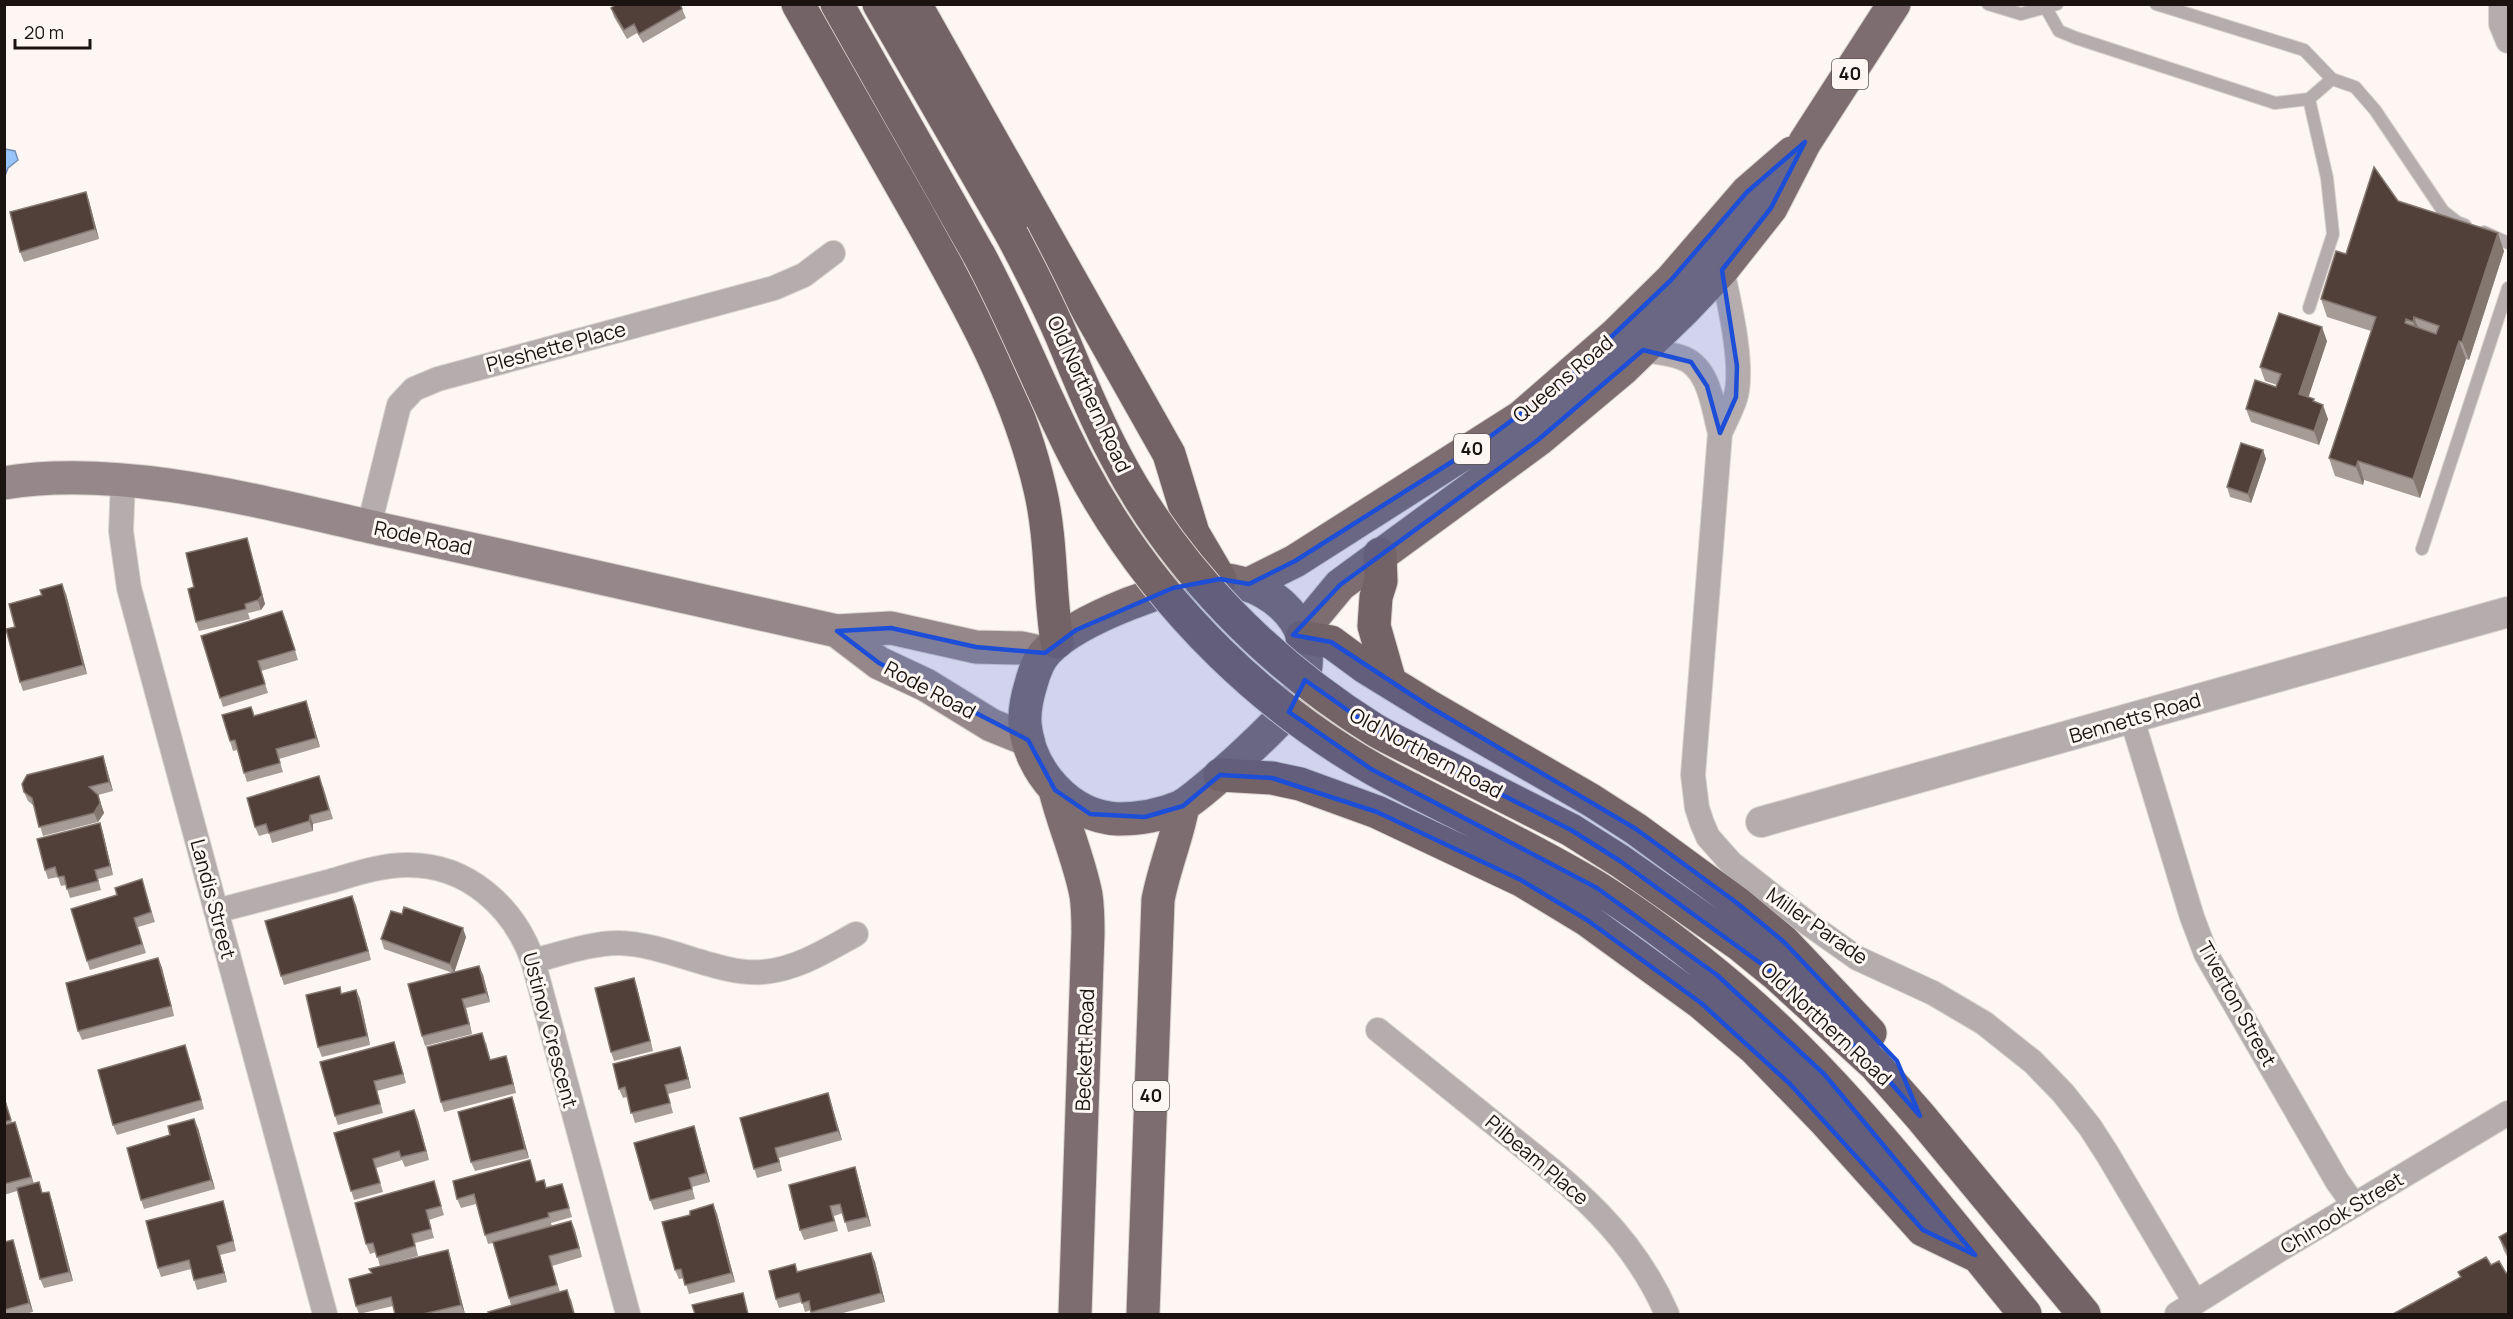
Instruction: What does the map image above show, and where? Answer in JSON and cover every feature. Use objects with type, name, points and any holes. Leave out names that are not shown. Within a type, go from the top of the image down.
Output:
[{"type":"highway","points":[[798,4],[970,307],[1010,393],[1040,488],[1046,518],[1051,573],[1051,647]]},
{"type":"highway","name":"Old Northern Road","points":[[837,4],[1004,302],[1079,465],[1108,515],[1171,601],[1222,654],[1272,699],[1371,769],[1598,888],[1717,975],[1772,1023],[1824,1074],[1868,1123],[2025,1314]]},
{"type":"highway","name":"Old Northern Road","points":[[879,4],[1039,285],[1090,406],[1116,459],[1139,498],[1172,544],[1213,594],[1295,672],[1328,699],[1377,731],[1427,758],[1571,830],[1620,861],[1740,945],[1778,976],[1875,1065],[2084,1314]]},
{"type":"highway","points":[[915,4],[1169,454],[1193,533],[1234,581]]},
{"type":"highway","points":[[1380,554],[1381,580],[1376,597],[1374,626],[1390,682]]},
{"type":"highway","points":[[1301,633],[1331,642],[1390,682],[1627,823],[1737,903],[1784,942],[1897,1061],[1920,1116]]},
{"type":"highway","points":[[1220,774],[1272,778],[1300,784],[1377,812],[1521,880],[1587,920],[1701,1003],[1755,1049],[1832,1128],[1923,1230],[1975,1255]]},
{"type":"main road","name":"Queens Road","points":[[1301,633],[1340,585],[1538,440],[1585,402],[1642,350],[1722,270],[1771,208],[1805,142],[1894,4]]},
{"type":"main road","name":"Queens Road","points":[[1234,581],[1303,556],[1521,417],[1615,335],[1671,280],[1747,192],[1805,142]]},
{"type":"main road","name":"Rode Road","points":[[4,483],[43,478],[153,483],[369,526],[837,631],[891,628],[976,647],[1051,647]]},
{"type":"main road","name":"40","points":[[1051,647],[1110,613],[1152,595],[1196,581],[1234,581]]},
{"type":"main road","points":[[1051,647],[1034,672],[1025,704],[1028,740],[1038,764],[1055,790],[1090,814],[1107,818],[1145,817],[1183,806],[1292,705],[1305,676],[1307,658],[1301,633],[1282,604],[1273,596],[1234,581]]},
{"type":"main road","name":"Rode Road","points":[[837,631],[879,663],[926,685],[992,725],[1028,740]]},
{"type":"main road","name":"Beckett Road","points":[[1055,790],[1084,888],[1088,933],[1075,1314]]},
{"type":"main road","name":"40","points":[[1143,1314],[1158,900],[1183,806]]},
{"type":"street","points":[[2501,4],[2501,24],[2508,41]]},
{"type":"street","name":"Pleshette Place","points":[[369,526],[399,405],[414,389],[438,379],[774,288],[804,275],[833,253]]},
{"type":"street","name":"Miller Parade","points":[[1722,270],[1731,309],[1737,366],[1736,397],[1720,434],[1693,775],[1697,808],[1708,837],[1731,863],[1835,943],[1857,958],[1960,1007],[2033,1062],[2063,1093],[2090,1127],[2186,1308]]},
{"type":"street","name":"Miller Parade","points":[[1642,350],[1681,357],[1691,362],[1707,386],[1720,434]]},
{"type":"street","name":"Landis Street","points":[[123,481],[121,531],[129,588],[325,1314]]},
{"type":"street","name":"Bennetts Road","points":[[1761,822],[2508,612]]},
{"type":"street","name":"Tiverton Street","points":[[2132,719],[2192,917],[2206,954],[2337,1181],[2354,1205]]},
{"type":"street","name":"Ustinov Crescent","points":[[216,911],[371,870],[408,864],[448,872],[466,880],[499,904],[519,929],[533,961],[628,1314]]},
{"type":"street","points":[[533,961],[616,943],[653,947],[728,968],[761,972],[793,966],[856,934]]},
{"type":"street","name":"Pilbeam Place","points":[[1378,1030],[1569,1184],[1617,1231],[1660,1298],[1667,1314]]},
{"type":"street","name":"Chinook Street","points":[[2186,1308],[2508,1113]]},
{"type":"lane","points":[[1988,4],[2021,14],[2051,6],[2059,31],[2275,103],[2309,99],[2331,79]]},
{"type":"lane","points":[[2156,4],[2304,50],[2331,79],[2355,87],[2375,110],[2443,211],[2457,222],[2508,243]]},
{"type":"lane","points":[[2309,99],[2327,178],[2333,234],[2309,308]]},
{"type":"lane","points":[[2422,549],[2508,288]]},
{"type":"highlighted area","points":[[1805,142],[1771,208],[1722,270],[1737,366],[1736,397],[1720,433],[1707,386],[1691,362],[1643,350],[1538,440],[1340,585],[1293,635],[1331,642],[1430,707],[1636,829],[1737,903],[1784,942],[1897,1061],[1920,1116],[1875,1065],[1778,976],[1620,861],[1571,830],[1377,731],[1305,680],[1289,712],[1371,769],[1597,888],[1717,975],[1824,1074],[1975,1255],[1923,1230],[1790,1084],[1701,1003],[1587,920],[1521,880],[1377,812],[1272,778],[1220,775],[1183,806],[1145,817],[1090,814],[1055,790],[1028,740],[879,663],[837,631],[891,628],[976,647],[1045,653],[1076,630],[1173,588],[1220,579],[1249,584],[1295,561],[1480,444],[1566,380],[1671,280],[1747,192]]},
{"type":"water","points":[[5,149],[15,151],[18,160],[8,168],[5,176]]},
{"type":"building","points":[[617,4],[680,4],[682,9],[639,34],[634,24],[624,30],[611,8]]},
{"type":"building","points":[[2374,167],[2398,201],[2498,233],[2413,479],[2358,461],[2356,467],[2329,458],[2376,317],[2321,299],[2336,251],[2346,254]],"holes":[[[2414,317],[2439,326],[2436,334],[2405,323],[2406,319],[2413,322]]]},
{"type":"building","points":[[86,192],[95,229],[20,252],[10,212]]},
{"type":"building","points":[[2279,313],[2322,327],[2299,394],[2323,405],[2314,431],[2246,409],[2255,380],[2276,387],[2281,374],[2260,367]]},
{"type":"building","points":[[2241,443],[2263,450],[2248,494],[2227,487]]},
{"type":"building","points":[[247,538],[262,595],[258,600],[245,604],[246,609],[196,622],[188,589],[194,587],[186,553]]},
{"type":"building","points":[[62,584],[83,665],[20,682],[6,629],[15,627],[9,604],[42,595],[40,590]]},
{"type":"building","points":[[282,611],[295,650],[258,661],[265,684],[220,698],[201,636]]},
{"type":"building","points":[[306,701],[316,738],[276,749],[280,763],[244,773],[235,740],[230,741],[222,715],[251,707],[254,716]]},
{"type":"building","points":[[103,756],[109,782],[89,787],[98,795],[100,803],[94,813],[39,827],[32,798],[24,792],[22,784],[27,775]]},
{"type":"building","points":[[319,776],[329,810],[310,815],[309,821],[269,833],[266,824],[255,827],[247,798]]},
{"type":"building","points":[[100,823],[110,866],[95,870],[98,881],[67,889],[64,876],[58,877],[55,867],[45,870],[37,839]]},
{"type":"building","points":[[142,879],[151,912],[134,918],[142,944],[87,961],[71,909],[117,895],[115,888]]},
{"type":"building","points":[[352,896],[368,951],[281,976],[265,921]]},
{"type":"building","points":[[404,907],[463,928],[450,964],[381,939],[391,911],[402,914]]},
{"type":"building","points":[[158,958],[171,1006],[78,1031],[66,983]]},
{"type":"building","points":[[479,966],[486,993],[462,999],[469,1024],[422,1036],[408,984]]},
{"type":"building","points":[[634,978],[650,1041],[611,1052],[595,988]]},
{"type":"building","points":[[340,987],[341,994],[356,990],[367,1036],[318,1047],[306,995]]},
{"type":"building","points":[[482,1033],[490,1060],[506,1056],[513,1084],[441,1102],[427,1047]]},
{"type":"building","points":[[394,1042],[403,1074],[374,1081],[380,1104],[335,1116],[320,1062]]},
{"type":"building","points":[[185,1045],[201,1100],[113,1125],[98,1070]]},
{"type":"building","points":[[680,1047],[688,1079],[665,1085],[670,1103],[631,1113],[625,1087],[619,1089],[613,1064]]},
{"type":"building","points":[[828,1093],[838,1131],[775,1148],[779,1162],[754,1169],[740,1118]]},
{"type":"building","points":[[512,1097],[525,1149],[471,1162],[458,1112]]},
{"type":"building","points":[[4,1098],[11,1120],[4,1122]]},
{"type":"building","points":[[414,1110],[426,1151],[401,1157],[399,1151],[373,1159],[380,1183],[351,1191],[334,1133]]},
{"type":"building","points":[[194,1119],[211,1180],[141,1200],[127,1148],[170,1135],[168,1126]]},
{"type":"building","points":[[15,1122],[31,1177],[4,1184],[4,1125]]},
{"type":"building","points":[[694,1126],[706,1173],[689,1178],[692,1189],[650,1200],[634,1143]]},
{"type":"building","points":[[530,1160],[536,1182],[544,1180],[546,1188],[562,1184],[569,1208],[548,1213],[549,1217],[485,1235],[474,1194],[457,1199],[453,1181]]},
{"type":"building","points":[[855,1167],[867,1217],[845,1222],[840,1204],[830,1206],[834,1221],[800,1230],[789,1185]]},
{"type":"building","points":[[434,1181],[441,1206],[426,1210],[431,1229],[412,1234],[415,1246],[377,1257],[373,1243],[366,1244],[355,1203]]},
{"type":"building","points":[[39,1182],[42,1193],[49,1192],[69,1272],[40,1279],[17,1188]]},
{"type":"building","points":[[223,1201],[233,1241],[217,1246],[224,1273],[194,1280],[189,1260],[158,1268],[146,1221]]},
{"type":"building","points":[[713,1204],[731,1273],[685,1285],[681,1269],[675,1270],[662,1222],[690,1215],[690,1211]]},
{"type":"building","points":[[571,1221],[579,1248],[549,1256],[557,1285],[509,1298],[493,1242]]},
{"type":"building","points":[[2508,1232],[2508,1253],[2499,1237]]},
{"type":"building","points":[[13,1240],[29,1303],[4,1310],[4,1242]]},
{"type":"building","points":[[448,1250],[461,1305],[423,1314],[395,1314],[391,1297],[356,1306],[349,1279],[372,1273],[369,1269]]},
{"type":"building","points":[[871,1253],[881,1293],[811,1312],[809,1301],[802,1303],[799,1293],[776,1299],[769,1271],[795,1264],[797,1272]]},
{"type":"building","points":[[2486,1257],[2491,1265],[2499,1261],[2506,1273],[2508,1272],[2508,1313],[2393,1314],[2461,1277],[2458,1272]]},
{"type":"building","points":[[567,1290],[574,1314],[489,1314],[488,1312]]},
{"type":"building","points":[[743,1293],[748,1314],[695,1314],[692,1305]]}]
